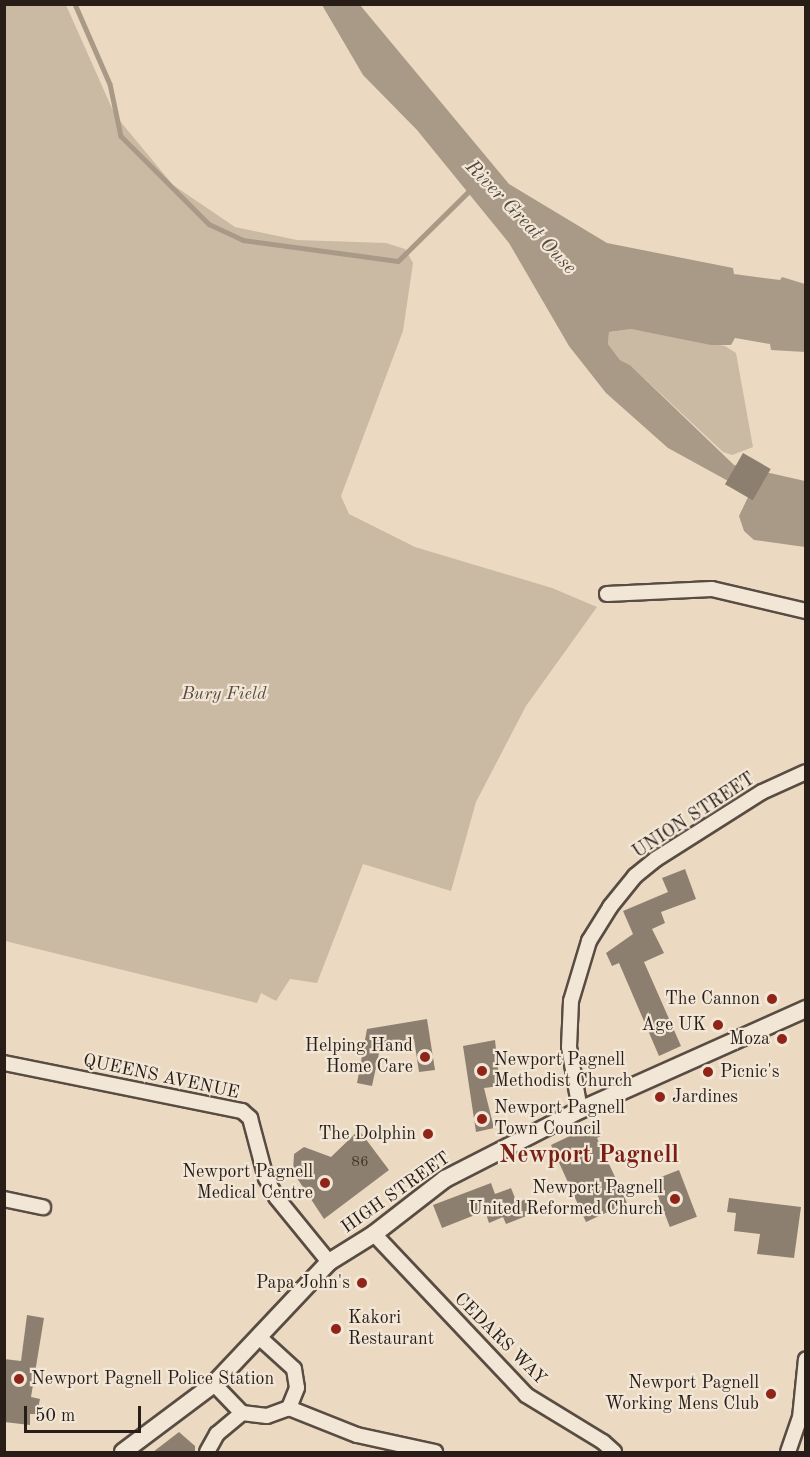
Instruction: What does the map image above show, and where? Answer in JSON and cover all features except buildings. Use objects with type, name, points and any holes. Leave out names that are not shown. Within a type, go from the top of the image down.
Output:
[{"type":"street","points":[[607,594],[712,589],[806,611]]},
{"type":"street","name":"UNION STREET","points":[[580,1110],[568,1047],[571,1001],[589,941],[610,907],[635,876],[656,859],[762,792],[806,772]]},
{"type":"street","name":"HIGH STREET","points":[[123,1452],[214,1384],[329,1262],[374,1234],[445,1179],[580,1110],[780,1017],[806,1009]]},
{"type":"street","name":"QUEENS AVENUE","points":[[4,1063],[242,1111],[250,1118],[266,1178],[276,1197],[329,1262]]},
{"type":"street","points":[[4,1199],[43,1207]]},
{"type":"street","name":"CEDARS WAY","points":[[374,1234],[526,1395],[603,1442],[614,1452]]},
{"type":"street","points":[[258,1337],[294,1369],[297,1388],[289,1408]]},
{"type":"street","points":[[788,1452],[803,1418],[806,1359]]},
{"type":"street","points":[[214,1384],[242,1413],[267,1416],[289,1408],[357,1435],[435,1452]]},
{"type":"street","points":[[207,1452],[217,1434],[242,1413]]},
{"type":"green space","name":"Bury Field","points":[[5,4],[66,5],[115,115],[173,185],[235,227],[297,240],[386,243],[405,249],[413,263],[403,331],[341,496],[349,514],[415,547],[552,588],[597,607],[526,706],[476,802],[451,891],[363,864],[317,983],[290,979],[276,1001],[261,993],[257,1003],[5,941]]},
{"type":"green space","points":[[631,329],[725,346],[736,353],[753,447],[732,455],[723,452],[630,365],[620,360],[608,344],[609,332]]},
{"type":"water","name":"River Great Ouse","points":[[322,5],[360,5],[509,184],[607,243],[733,268],[734,274],[780,280],[782,277],[805,284],[805,352],[771,350],[770,344],[735,338],[731,345],[711,345],[631,329],[609,332],[608,344],[620,360],[630,365],[734,465],[805,481],[805,547],[754,540],[744,531],[739,516],[750,493],[668,448],[606,393],[569,346],[509,243],[417,130],[363,75]]},
{"type":"waterway","name":"River Great Ouse","points":[[75,4],[110,84],[121,136],[209,224],[243,240],[398,261],[469,191]]},
{"type":"place","name":"The Cannon","points":[[772,999]]},
{"type":"place","name":"Age UK","points":[[718,1025]]},
{"type":"place","name":"Moza","points":[[782,1039]]},
{"type":"place","name":"Helping Hand Home Care","points":[[425,1057]]},
{"type":"place","name":"Newport Pagnell Methodist Church","points":[[482,1071]]},
{"type":"place","name":"Picnic's","points":[[708,1072]]},
{"type":"place","name":"Jardines","points":[[660,1097]]},
{"type":"place","name":"Newport Pagnell Town Council","points":[[482,1119]]},
{"type":"place","name":"The Dolphin","points":[[428,1134]]},
{"type":"place","name":"Newport Pagnell Medical Centre","points":[[325,1183]]},
{"type":"place","name":"Newport Pagnell United Reformed Church","points":[[675,1199]]},
{"type":"place","name":"Papa John's","points":[[362,1283]]},
{"type":"place","name":"Kakori Restaurant","points":[[336,1329]]},
{"type":"place","name":"Newport Pagnell Police Station","points":[[19,1379]]},
{"type":"place","name":"Newport Pagnell Working Mens Club","points":[[771,1394]]},
{"type":"district","name":"Newport Pagnell","points":[[589,1157]]}]
